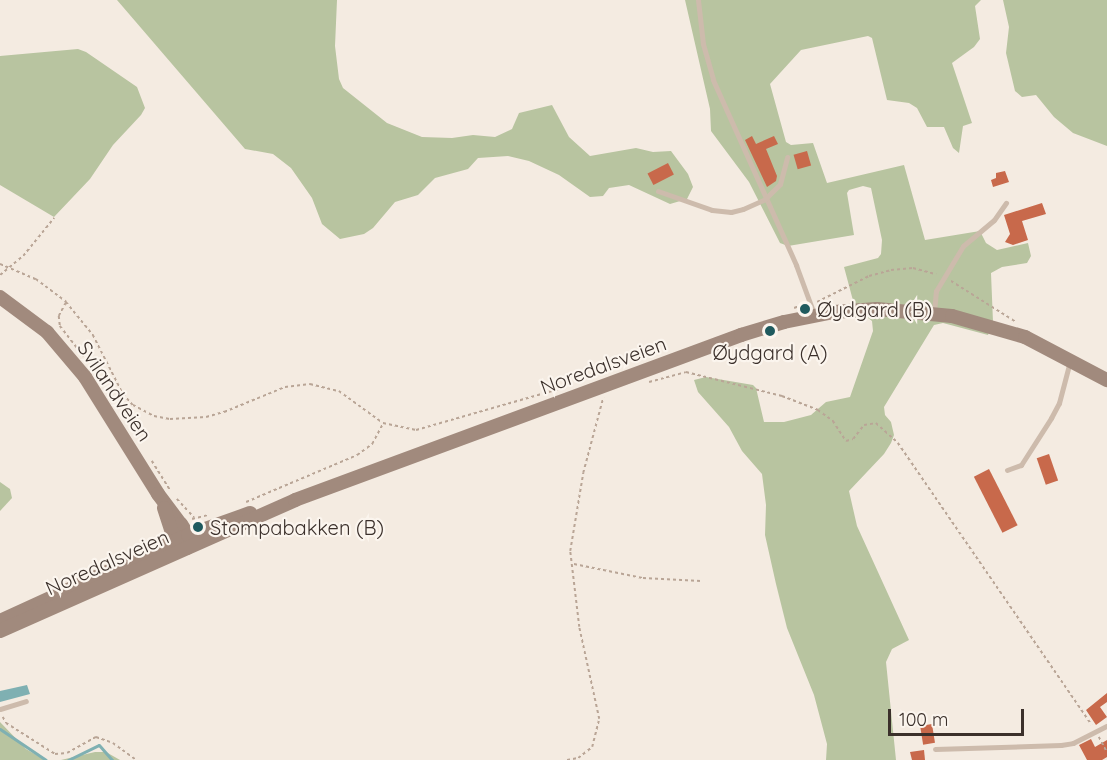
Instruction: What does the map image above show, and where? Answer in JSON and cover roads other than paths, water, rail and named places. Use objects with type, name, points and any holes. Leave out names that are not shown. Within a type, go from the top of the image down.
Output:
[{"type":"main road","name":"Svilandveien","points":[[0,297],[47,332],[74,362],[159,494],[184,542]]},
{"type":"main road","name":"Noredalsveien","points":[[0,621],[184,542],[295,500],[741,335],[814,315],[878,309],[934,313],[1001,329],[1070,359],[1107,380]]},
{"type":"main road","name":"Noredalsveien","points":[[0,631],[184,542]]},
{"type":"lane","points":[[698,0],[703,44],[713,80],[800,273],[814,315]]},
{"type":"lane","points":[[658,191],[720,212],[743,209],[765,199],[780,184],[787,157]]},
{"type":"lane","points":[[934,313],[936,291],[963,246],[994,220],[1006,203]]},
{"type":"lane","points":[[1007,470],[1021,465],[1051,418],[1059,403],[1070,359]]},
{"type":"lane","points":[[0,709],[26,701]]},
{"type":"lane","points":[[935,749],[1061,746],[1107,726]]},
{"type":"water","points":[[27,685],[30,694],[0,702],[0,691]]},
{"type":"waterway","points":[[0,729],[46,760]]},
{"type":"waterway","points":[[68,760],[99,745],[112,760]]},
{"type":"place","name":"Øydgard (B)","points":[[805,309]]},
{"type":"place","name":"Øydgard (A)","points":[[770,331]]},
{"type":"place","name":"Stompabakken (B)","points":[[198,527]]}]
